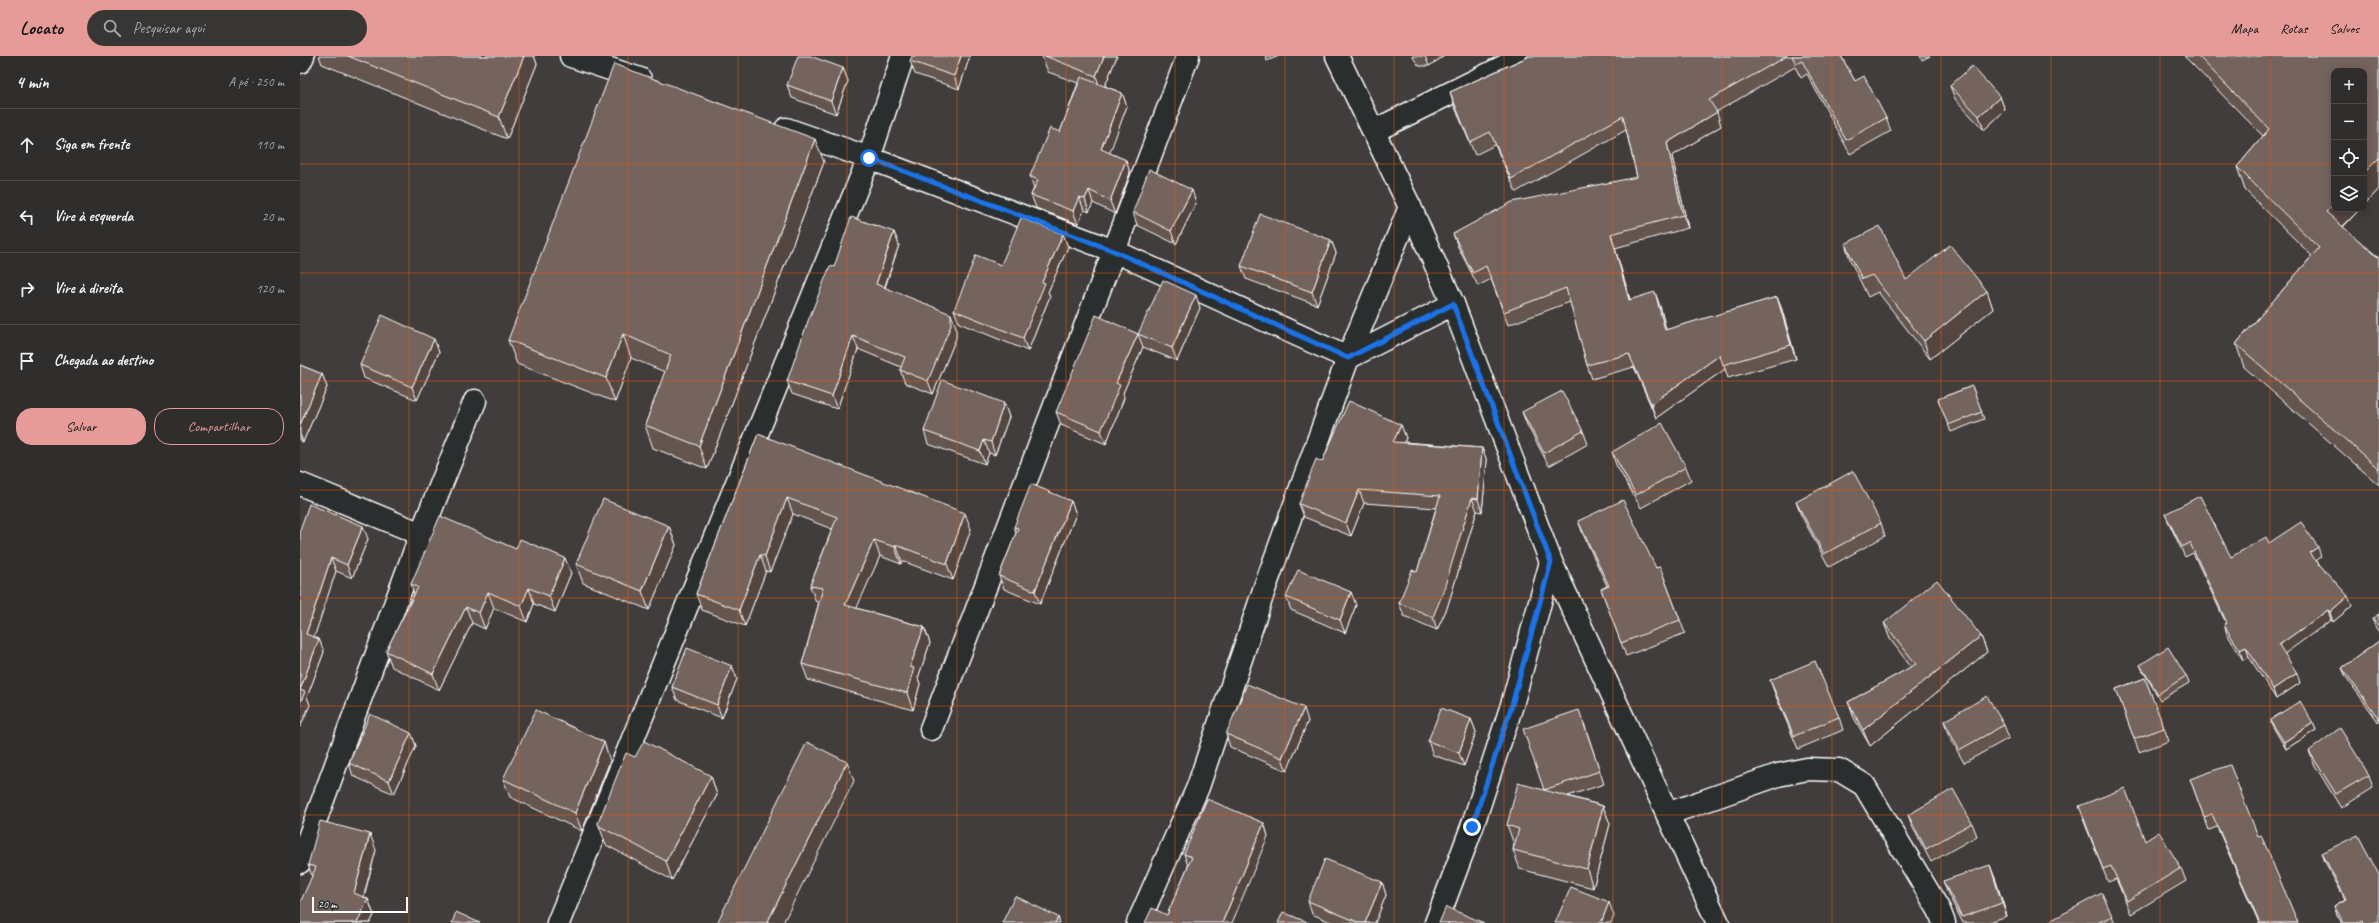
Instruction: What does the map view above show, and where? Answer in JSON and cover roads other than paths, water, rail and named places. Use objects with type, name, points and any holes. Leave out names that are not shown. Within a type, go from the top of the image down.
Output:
[{"type":"street","points":[[300,62],[302,56]]},
{"type":"street","points":[[571,56],[614,63],[658,85]]},
{"type":"street","points":[[558,923],[869,158],[903,56]]},
{"type":"street","points":[[931,729],[1188,56]]},
{"type":"street","points":[[1337,56],[1410,207],[1453,304],[1551,562],[1718,923]]},
{"type":"street","points":[[1374,132],[1525,56]]},
{"type":"street","points":[[763,121],[869,158],[1114,251],[1348,358]]},
{"type":"street","points":[[1138,923],[1198,787],[1265,587],[1348,358],[1410,207]]},
{"type":"street","points":[[1348,358],[1453,304]]},
{"type":"street","points":[[300,862],[421,534],[475,401]]},
{"type":"street","points":[[300,484],[421,534]]},
{"type":"street","points":[[1436,923],[1472,827],[1512,705],[1551,562]]},
{"type":"street","points":[[1667,814],[1778,775],[1807,768],[1838,770],[1864,785],[1939,910],[1944,923]]}]
